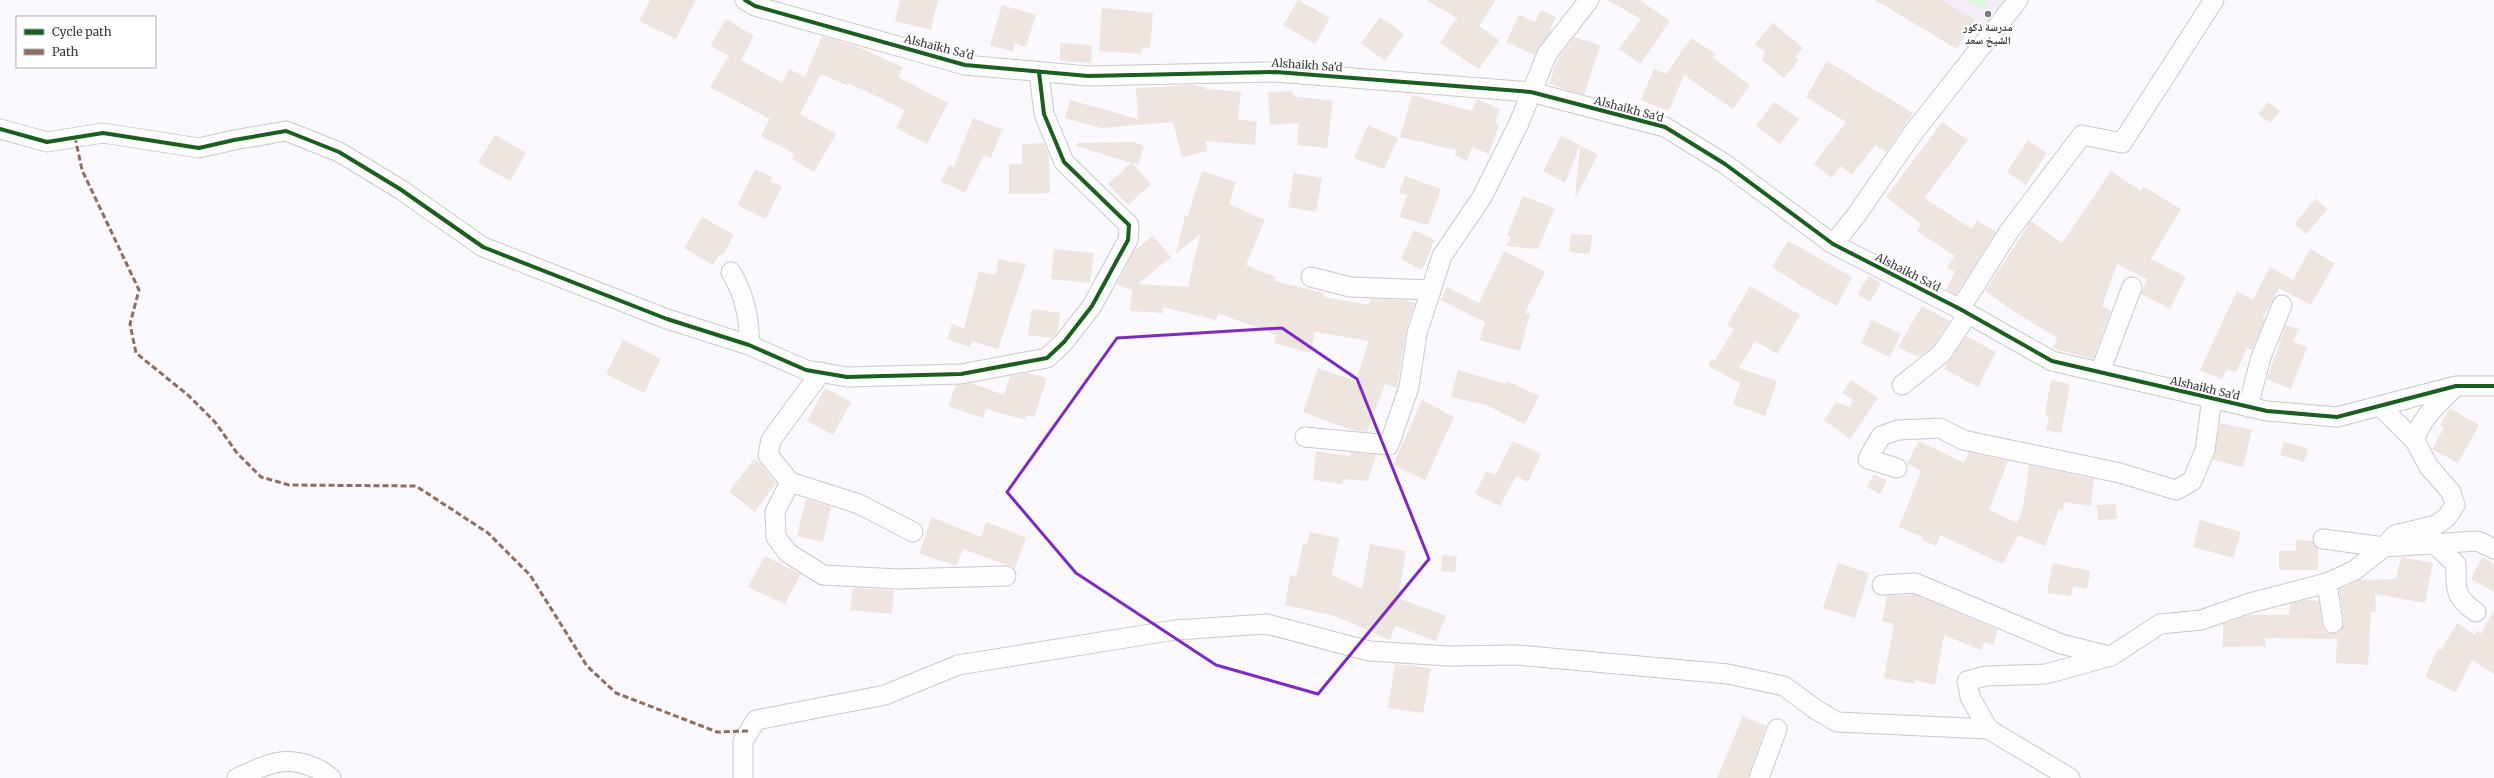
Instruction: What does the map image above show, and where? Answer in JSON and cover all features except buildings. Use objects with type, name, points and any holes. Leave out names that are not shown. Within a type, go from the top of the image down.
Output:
[{"type":"street","name":"Alshaikh Sa'd","points":[[745,0],[754,6],[965,65],[1088,76],[1276,72],[1531,92],[1665,127],[1725,164],[1833,244],[1964,311],[2052,361],[2267,411],[2337,417],[2456,386],[2494,386]]},
{"type":"street","points":[[1305,437],[1389,445],[1409,387],[1417,333],[1442,256],[1482,197],[1519,123],[1547,54],[1589,0]]},
{"type":"street","points":[[1833,244],[1855,217],[1913,133],[2018,0]]},
{"type":"street","points":[[1902,385],[1942,354],[2008,232],[2082,135],[2122,143],[2214,0]]},
{"type":"street","points":[[0,129],[47,142],[103,133],[199,148],[286,131],[339,152],[400,189],[483,247],[667,319],[749,345],[806,370],[848,376],[961,374],[1047,358],[1064,342],[1092,306],[1128,240],[1129,225],[1064,162],[1044,114],[1039,72]]},
{"type":"street","points":[[731,272],[741,288],[750,329],[749,345]]},
{"type":"street","points":[[1311,277],[1350,287],[1431,290]]},
{"type":"street","points":[[2100,372],[2132,287]]},
{"type":"street","points":[[2248,407],[2261,357],[2282,305]]},
{"type":"street","points":[[821,372],[771,440],[768,455],[790,482],[859,504],[913,532]]},
{"type":"street","points":[[2415,441],[2418,429],[2432,410],[2456,386]]},
{"type":"street","points":[[1897,468],[1868,459],[1881,436],[1898,430],[1940,428],[1963,440],[2120,473],[2176,490],[2192,481],[2205,450],[2212,398]]},
{"type":"street","points":[[1988,729],[1970,697],[1966,681],[1986,676],[2046,674],[2111,656],[2160,624],[2201,620],[2250,603],[2327,583],[2355,570],[2384,547],[2395,535],[2436,525],[2447,517],[2455,505],[2451,492],[2429,466],[2415,441],[2380,406]]},
{"type":"street","points":[[790,482],[775,512],[776,537],[788,553],[823,575],[898,579],[1006,576]]},
{"type":"street","points":[[2323,539],[2384,547],[2478,541],[2494,549]]},
{"type":"street","points":[[2433,543],[2456,564],[2456,590],[2461,602],[2476,612]]},
{"type":"street","points":[[1882,585],[1915,583],[2061,644],[2111,656]]},
{"type":"street","points":[[2327,583],[2333,623]]},
{"type":"street","points":[[743,778],[743,741],[756,720],[885,695],[958,666],[1175,630],[1267,624],[1369,651],[1448,656],[1517,655],[1728,674],[1784,686],[1815,709],[1837,722],[1988,729],[2070,778]]},
{"type":"street","points":[[1759,778],[1777,729]]},
{"type":"street","points":[[237,778],[273,762],[298,760],[326,772],[331,778]]},
{"type":"highlighted area","points":[[1282,328],[1357,379],[1429,559],[1318,694],[1216,665],[1076,573],[1007,492],[1117,338]]},
{"type":"shaded area","name":"مدرسة ذكور الشيخ سعد","points":[[1935,0],[2028,0],[2000,38]]},
{"type":"green space","points":[[1967,0],[1990,0],[1984,10]]},
{"type":"marked path","points":[[75,137],[82,170],[139,290],[130,324],[136,353],[189,396],[215,422],[237,453],[261,477],[289,485],[416,486],[488,533],[530,575],[587,666],[616,693],[717,732],[749,731]]},
{"type":"cycle path","points":[[745,0],[755,6],[965,65],[1088,76],[1276,72],[1531,92],[1665,127],[1725,164],[1833,244],[1960,309],[2052,361],[2267,411],[2337,417],[2456,386],[2494,386]]},
{"type":"cycle path","points":[[0,129],[47,142],[103,133],[199,148],[286,131],[339,152],[400,189],[483,247],[667,319],[749,345],[806,370],[847,377],[961,374],[1047,358],[1064,342],[1092,306],[1128,240],[1129,225],[1064,162],[1044,114],[1039,72]]},
{"type":"place","name":"مدرسة ذكور الشيخ سعد","points":[[1988,14]]}]
